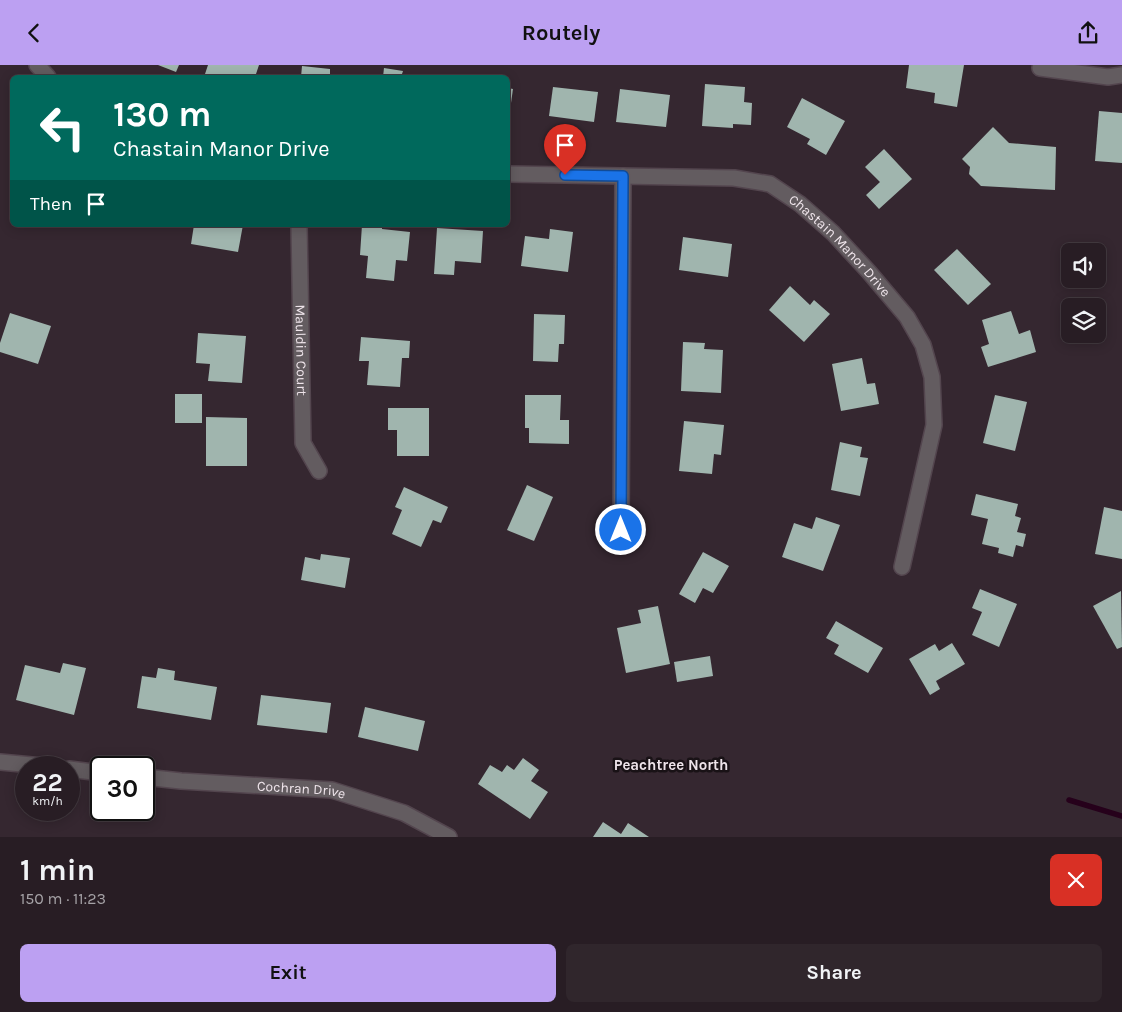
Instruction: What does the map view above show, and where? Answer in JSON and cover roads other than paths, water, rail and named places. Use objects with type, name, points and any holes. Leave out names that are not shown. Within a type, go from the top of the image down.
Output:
[{"type":"street","points":[[38,65],[46,75]]},
{"type":"street","points":[[1040,68],[1108,77],[1122,75]]},
{"type":"street","name":"Chastain Manor Drive","points":[[510,174],[734,178],[770,184],[800,204],[833,233],[907,317],[923,345],[932,377],[934,425],[902,567]]},
{"type":"street","points":[[621,530],[623,176]]},
{"type":"street","name":"Mauldin Court","points":[[299,227],[303,443],[319,471]]},
{"type":"street","points":[[0,762],[15,763]]},
{"type":"street","name":"Cochran Drive","points":[[155,778],[332,790],[404,813],[449,837]]},
{"type":"waterway","points":[[1069,800],[1122,816]]},
{"type":"district","name":"Peachtree North","points":[[671,765]]}]
